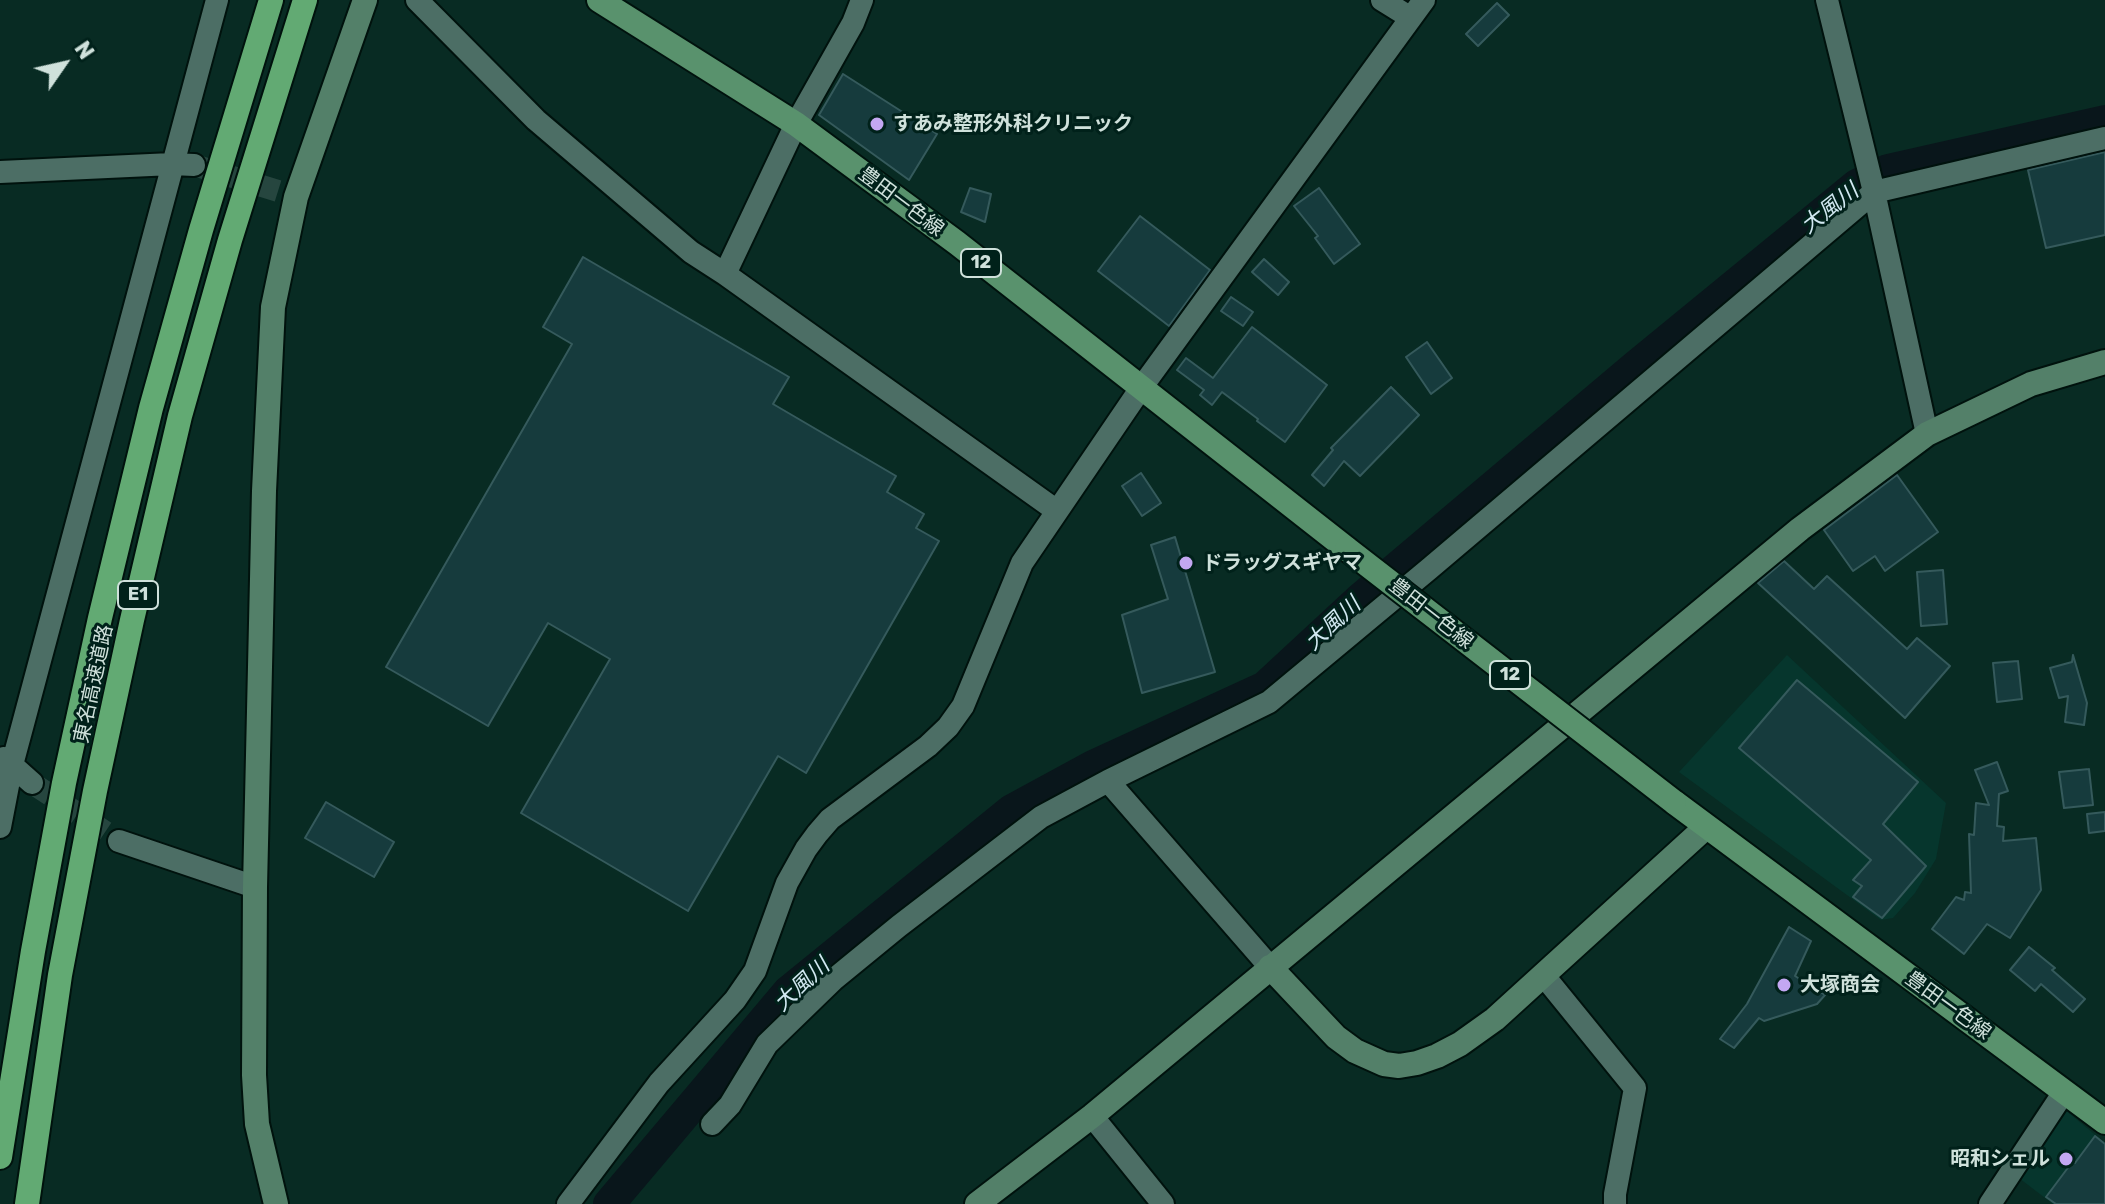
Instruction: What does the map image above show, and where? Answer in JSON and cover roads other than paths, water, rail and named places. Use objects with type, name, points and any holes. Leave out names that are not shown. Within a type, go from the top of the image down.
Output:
[{"type":"highway","name":"東名高速道路","points":[[0,1157],[38,920],[100,618],[151,408],[271,0]]},
{"type":"highway","name":"東名高速道路","points":[[27,1204],[60,975],[132,620],[177,431],[230,240],[305,0]]},
{"type":"highway","points":[[36,1204],[43,1084]]},
{"type":"main road","name":"豊田一色線","points":[[599,0],[796,124],[957,243],[1706,827],[2105,1122]]},
{"type":"street","points":[[0,827],[6,760],[183,165],[217,0]]},
{"type":"street","points":[[276,1204],[257,1124],[254,1075],[264,491],[273,307],[289,195],[365,0]]},
{"type":"street","points":[[417,0],[536,120],[691,252],[1057,511]]},
{"type":"street","points":[[725,274],[796,124],[853,23],[862,0]]},
{"type":"street","points":[[568,1204],[659,1083],[735,1000],[755,971],[787,883],[817,834],[830,819],[928,746],[948,727],[963,706],[1022,563],[1141,388],[1418,9],[1382,0]]},
{"type":"street","points":[[1827,0],[1874,192],[1927,434]]},
{"type":"street","points":[[712,1124],[730,1105],[767,1044],[833,980],[899,926],[1041,817],[1269,702],[1874,192],[2105,138]]},
{"type":"street","points":[[0,172],[183,165]]},
{"type":"street","points":[[977,1204],[1092,1116],[1800,529],[1927,434],[2031,384],[2105,362]]},
{"type":"street","points":[[6,760],[32,783]]},
{"type":"street","points":[[1108,781],[1270,967],[1336,1037],[1372,1060],[1399,1066],[1437,1056],[1495,1019],[1706,827]]},
{"type":"street","points":[[119,841],[255,887]]},
{"type":"street","points":[[1544,976],[1635,1088],[1615,1204]]},
{"type":"street","points":[[1990,1204],[2064,1092]]},
{"type":"street","points":[[1092,1116],[1163,1204]]},
{"type":"waterway","name":"大風川","points":[[609,1204],[788,992],[1012,810],[1093,766],[1265,687],[1360,599],[1857,185],[1888,170],[2105,121]]},
{"type":"tunnel","points":[[194,165],[281,192]]},
{"type":"tunnel","points":[[32,783],[119,841]]},
{"type":"place","name":"すあみ整形外科クリニック","points":[[877,124]]},
{"type":"place","name":"ドラッグスギヤマ","points":[[1186,563]]},
{"type":"place","name":"大塚商会","points":[[1784,985]]},
{"type":"place","name":"昭和シェル","points":[[2066,1159]]}]
